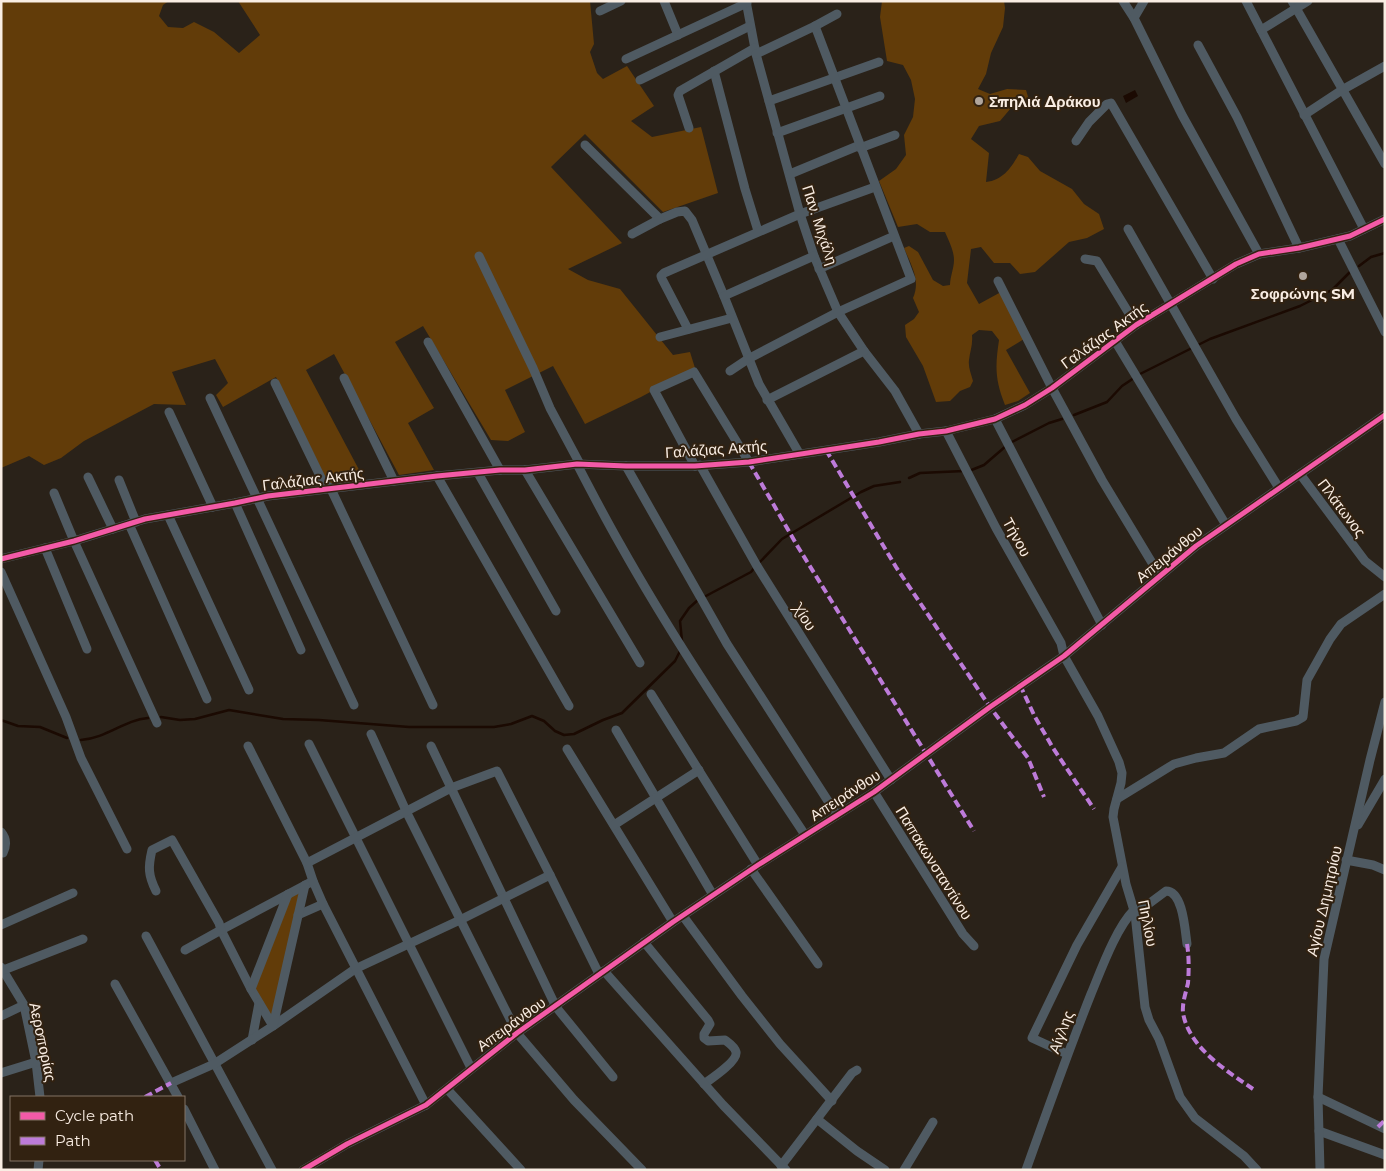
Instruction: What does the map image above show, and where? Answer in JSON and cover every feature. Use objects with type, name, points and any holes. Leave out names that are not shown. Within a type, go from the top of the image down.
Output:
[{"type":"street","points":[[600,10],[621,1]]},
{"type":"street","points":[[664,1],[678,35]]},
{"type":"street","points":[[1123,1],[1134,18],[1182,115],[1259,254]]},
{"type":"street","points":[[1134,18],[1144,1]]},
{"type":"street","points":[[1246,1],[1364,229]]},
{"type":"street","points":[[1261,30],[1294,5],[1308,1]]},
{"type":"street","points":[[626,59],[746,2]]},
{"type":"street","name":"Παν. Μιχάλη","points":[[746,2],[755,51],[777,133],[800,214],[819,269],[838,312],[864,351],[895,391],[919,434]]},
{"type":"street","points":[[1294,5],[1385,164]]},
{"type":"street","points":[[689,128],[678,95],[680,91],[714,70],[815,26],[837,14]]},
{"type":"street","points":[[640,80],[750,26]]},
{"type":"street","points":[[730,371],[748,359],[838,312],[911,279],[815,26]]},
{"type":"street","points":[[1198,45],[1238,117],[1298,248]]},
{"type":"street","points":[[769,101],[879,62]]},
{"type":"street","points":[[1304,115],[1342,90],[1385,66]]},
{"type":"street","points":[[714,70],[758,231]]},
{"type":"street","points":[[777,133],[880,96]]},
{"type":"street","points":[[1076,141],[1089,122],[1107,104],[1111,103],[1213,279]]},
{"type":"street","points":[[790,174],[894,135]]},
{"type":"street","points":[[586,145],[660,218]]},
{"type":"street","points":[[688,330],[661,276],[664,273],[758,231],[875,187]]},
{"type":"street","points":[[632,234],[660,218],[677,212],[685,211],[692,220],[748,359],[767,400],[799,453]]},
{"type":"street","name":"Γαλάζιας Ακτής","points":[[1,559],[74,541],[133,523],[258,498],[437,476],[579,464],[626,466],[749,462],[946,431],[995,419],[1026,405],[1052,388],[1136,325],[1236,264],[1259,254],[1338,239],[1385,219]]},
{"type":"street","points":[[1128,229],[1236,419],[1279,488]]},
{"type":"street","points":[[819,269],[894,236]]},
{"type":"street","points":[[1338,239],[1385,332]]},
{"type":"street","points":[[478,256],[533,368],[550,408],[620,545],[749,751],[805,835]]},
{"type":"street","points":[[724,296],[814,256]]},
{"type":"street","points":[[1085,259],[1097,261],[1136,325]]},
{"type":"street","points":[[998,281],[1052,388],[1102,480],[1160,576]]},
{"type":"street","points":[[660,337],[732,318]]},
{"type":"street","points":[[1115,341],[1226,525]]},
{"type":"street","points":[[428,342],[500,470]]},
{"type":"street","points":[[767,400],[864,351]]},
{"type":"street","name":"Χίου","points":[[749,462],[694,372],[654,390],[757,566],[891,780]]},
{"type":"street","points":[[344,378],[394,481]]},
{"type":"street","points":[[275,383],[323,482],[330,489],[433,705]]},
{"type":"street","points":[[210,398],[354,705]]},
{"type":"street","points":[[169,412],[213,507]]},
{"type":"street","name":"Απειράνθου","points":[[303,1170],[347,1144],[426,1105],[518,1033],[672,922],[754,867],[874,792],[990,707],[1064,656],[1196,546],[1385,415]]},
{"type":"street","points":[[995,419],[1102,625]]},
{"type":"street","name":"Τήνου","points":[[946,431],[996,528],[1061,644],[1064,656]]},
{"type":"street","points":[[626,466],[727,644],[837,816]]},
{"type":"street","points":[[525,470],[640,663]]},
{"type":"street","points":[[478,473],[556,611]]},
{"type":"street","name":"Πλάτωνος","points":[[1300,474],[1365,561],[1385,578]]},
{"type":"street","points":[[437,476],[569,706]]},
{"type":"street","points":[[88,477],[113,529]]},
{"type":"street","points":[[119,480],[133,523],[207,699]]},
{"type":"street","points":[[54,494],[157,723]]},
{"type":"street","points":[[236,503],[301,650]]},
{"type":"street","points":[[168,515],[249,690]]},
{"type":"street","points":[[45,548],[87,649]]},
{"type":"street","points":[[1,572],[66,717],[81,758],[127,849]]},
{"type":"street","points":[[1117,799],[1174,764],[1224,753],[1259,729],[1296,721],[1303,717],[1307,680],[1330,639],[1341,624],[1385,594]]},
{"type":"street","name":"Πηλίου","points":[[1064,656],[1098,716],[1119,762],[1122,773],[1114,818],[1122,867],[1135,912],[1145,1008],[1149,1020],[1159,1039],[1180,1097],[1195,1118],[1258,1170]]},
{"type":"street","points":[[651,694],[699,770],[754,867],[818,964]]},
{"type":"street","name":"Αγίου Δημητρίου","points":[[1320,1170],[1318,1097],[1324,959],[1385,702]]},
{"type":"street","points":[[616,730],[713,895]]},
{"type":"street","points":[[372,734],[407,813],[518,1033],[574,1100],[642,1170]]},
{"type":"street","points":[[309,744],[471,1068]]},
{"type":"street","points":[[248,746],[308,863],[309,883],[298,915],[273,1026]]},
{"type":"street","points":[[431,746],[556,1007],[613,1077]]},
{"type":"street","points":[[567,749],[672,922]]},
{"type":"street","points":[[614,824],[699,770]]},
{"type":"street","points":[[308,863],[452,788],[497,771],[601,973],[784,1168],[817,1119],[852,1073],[857,1070]]},
{"type":"street","points":[[1354,832],[1385,779]]},
{"type":"street","name":"Παπακωνσταντίνου","points":[[874,792],[963,934],[974,946]]},
{"type":"street","points":[[1,832],[5,837],[6,846],[3,853]]},
{"type":"street","points":[[156,891],[150,878],[149,864],[152,850],[172,840],[219,923],[251,989],[273,1026]]},
{"type":"street","points":[[1346,860],[1382,869],[1385,858]]},
{"type":"street","points":[[1068,1054],[1032,1038],[1077,946],[1122,867]]},
{"type":"street","points":[[171,1084],[214,1064],[355,969],[550,875]]},
{"type":"street","points":[[185,950],[309,883]]},
{"type":"street","points":[[309,883],[324,904],[355,969],[426,1105]]},
{"type":"street","name":"Αίγλης","points":[[1026,1170],[1095,984],[1123,924],[1135,912],[1166,891],[1171,891],[1175,894],[1181,908],[1187,944]]},
{"type":"street","points":[[1,925],[73,894]]},
{"type":"street","points":[[251,989],[288,894]]},
{"type":"street","points":[[298,915],[324,904]]},
{"type":"street","points":[[267,906],[277,923]]},
{"type":"street","points":[[683,916],[769,1030],[832,1101]]},
{"type":"street","points":[[146,936],[272,1170]]},
{"type":"street","points":[[2,969],[82,939]]},
{"type":"street","points":[[644,942],[708,1020],[710,1024],[704,1034],[704,1038],[708,1041],[725,1040],[736,1052],[736,1057],[732,1062],[704,1084]]},
{"type":"street","name":"Αεροπορίας","points":[[2,969],[24,1006],[36,1062],[40,1096]]},
{"type":"street","points":[[115,984],[177,1096]]},
{"type":"street","points":[[279,999],[290,1014]]},
{"type":"street","points":[[252,1040],[259,1003]]},
{"type":"street","points":[[1,1016],[24,1006]]},
{"type":"street","points":[[1,1073],[36,1062]]},
{"type":"street","points":[[447,1089],[521,1170]]},
{"type":"street","points":[[1318,1097],[1385,1130]]},
{"type":"street","points":[[185,1111],[214,1170]]},
{"type":"street","points":[[817,1119],[857,1151],[885,1170]]},
{"type":"street","points":[[904,1170],[933,1122]]},
{"type":"street","points":[[1319,1131],[1385,1155]]},
{"type":"shaded area","points":[[1,1],[169,1],[163,5],[159,16],[168,27],[183,28],[194,22],[214,32],[239,53],[260,35],[238,1],[590,1],[594,44],[590,52],[597,73],[603,79],[627,66],[654,106],[631,121],[652,137],[701,127],[718,193],[663,212],[585,134],[551,167],[622,243],[568,269],[588,280],[620,289],[673,355],[690,352],[695,368],[585,424],[553,366],[505,390],[525,432],[508,441],[491,440],[423,326],[395,342],[434,408],[408,423],[434,470],[399,475],[334,354],[306,370],[365,481],[331,483],[325,477],[276,377],[223,407],[216,395],[228,383],[215,359],[172,372],[186,405],[154,404],[84,441],[61,458],[44,465],[29,456],[1,468]]},
{"type":"shaded area","points":[[882,1],[1004,1],[1003,27],[991,53],[986,74],[978,89],[990,94],[1007,89],[1026,90],[1029,100],[1011,108],[1000,121],[979,126],[971,139],[989,153],[986,182],[1002,176],[1019,154],[1028,157],[1040,171],[1072,189],[1084,204],[1099,214],[1104,229],[1087,238],[1069,242],[1035,272],[1020,274],[1010,263],[994,263],[981,247],[971,249],[967,283],[979,304],[1001,292],[1024,339],[1006,350],[1030,393],[1018,401],[1005,405],[999,388],[997,373],[999,340],[992,331],[979,330],[972,335],[969,363],[973,381],[970,387],[960,391],[950,401],[936,402],[923,366],[906,337],[905,325],[914,319],[919,312],[913,298],[916,279],[904,248],[909,246],[918,252],[933,280],[943,286],[950,285],[954,257],[945,232],[930,232],[917,224],[898,227],[879,181],[896,169],[906,155],[904,135],[913,117],[915,99],[911,80],[903,65],[887,61],[880,17]]},
{"type":"shaded area","points":[[1135,90],[1138,96],[1126,103],[1123,96]]},
{"type":"shaded area","points":[[300,892],[271,1018],[255,989],[291,897]]},
{"type":"waterway","points":[[1359,266],[1371,257],[1385,253]]},
{"type":"waterway","points":[[1074,415],[1107,402],[1122,386],[1140,374],[1210,339],[1300,306],[1332,290],[1350,272]]},
{"type":"waterway","points":[[1010,443],[1049,423],[1062,419]]},
{"type":"waterway","points":[[969,471],[984,465],[1006,446]]},
{"type":"waterway","points":[[909,478],[920,473],[964,471]]},
{"type":"waterway","points":[[759,563],[782,539],[861,492],[874,486],[900,482]]},
{"type":"waterway","points":[[704,597],[751,572],[755,567]]},
{"type":"waterway","points":[[682,641],[680,621],[689,608],[699,599]]},
{"type":"waterway","points":[[161,717],[180,720],[195,719],[229,710],[283,719],[409,727],[494,727],[511,724],[532,716],[544,721],[555,731],[564,735],[574,734],[622,713],[675,661],[680,651]]},
{"type":"waterway","points":[[81,740],[90,739],[139,719],[148,718]]},
{"type":"waterway","points":[[1,720],[18,726],[40,727],[67,738]]},
{"type":"marked path","points":[[826,450],[896,567],[990,707],[1028,758],[1044,797]]},
{"type":"marked path","points":[[749,462],[798,547],[974,831]]},
{"type":"marked path","points":[[1020,685],[1035,717],[1053,748],[1094,809]]},
{"type":"marked path","points":[[1187,944],[1188,983],[1183,1009],[1187,1026],[1201,1048],[1210,1057],[1253,1089]]},
{"type":"marked path","points":[[147,1096],[171,1083]]},
{"type":"marked path","points":[[1378,1127],[1385,1120]]},
{"type":"marked path","points":[[156,1161],[161,1170]]},
{"type":"cycle path","points":[[1,559],[74,541],[145,519],[268,496],[437,476],[500,470],[525,470],[577,464],[695,466],[749,462],[946,431],[995,419],[1025,405],[1052,388],[1136,325],[1236,264],[1259,254],[1299,248],[1350,236],[1385,219]]},
{"type":"cycle path","points":[[303,1170],[347,1144],[426,1105],[517,1033],[673,922],[758,865],[874,792],[990,707],[1064,656],[1196,546],[1385,415]]},
{"type":"place","name":"Σπηλιά Δράκου","points":[[979,101]]},
{"type":"place","name":"Σοφρώνης SM","points":[[1303,276]]}]
